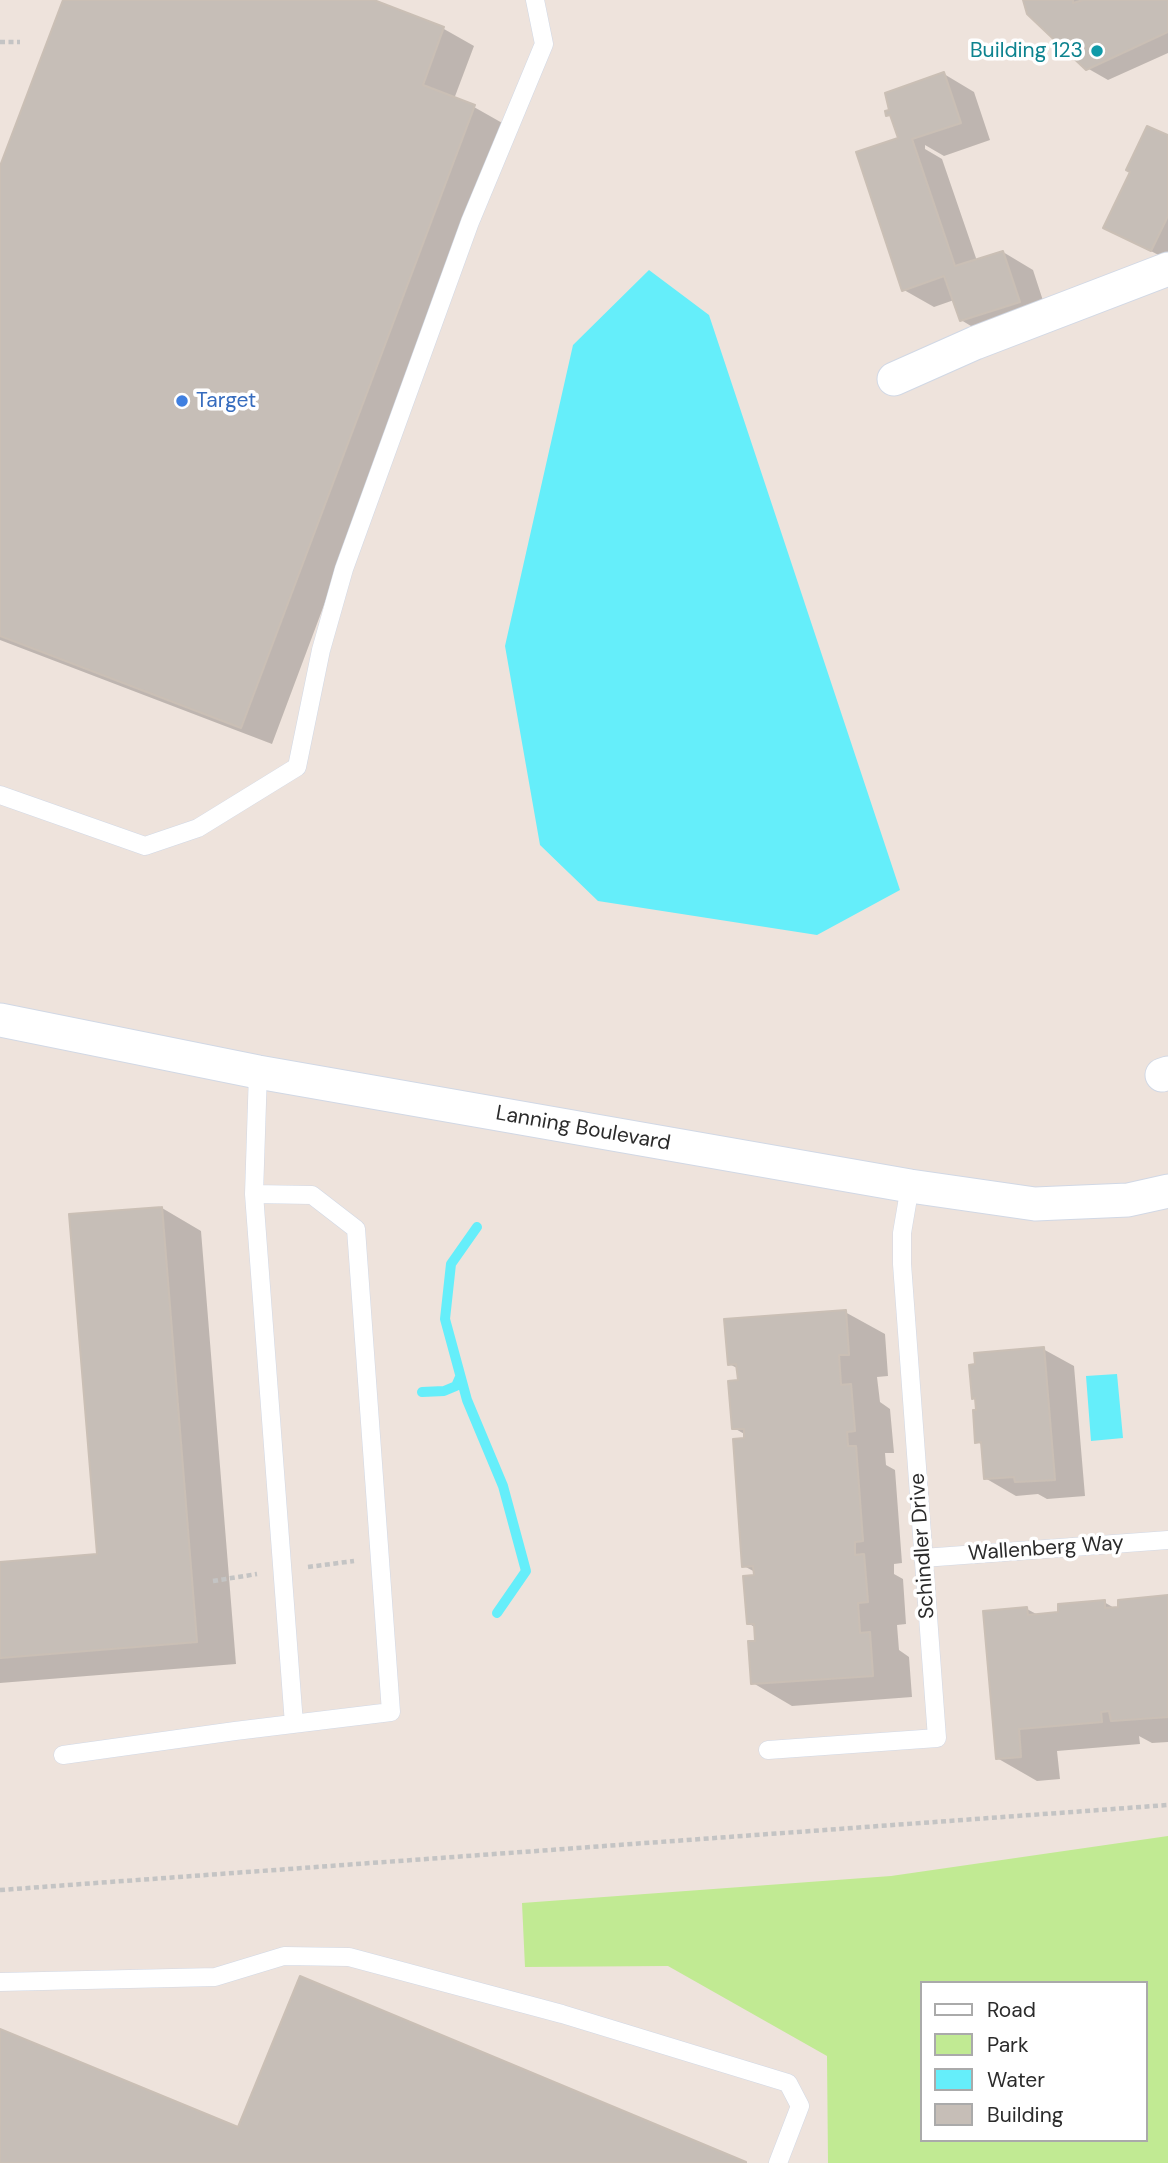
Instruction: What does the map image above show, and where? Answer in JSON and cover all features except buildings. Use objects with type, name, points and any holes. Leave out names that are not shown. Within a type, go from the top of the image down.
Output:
[{"type":"street","points":[[894,379],[975,344],[1168,270]]},
{"type":"street","name":"Lanning Boulevard","points":[[0,1020],[258,1072],[910,1186],[1035,1204],[1128,1200],[1168,1191]]},
{"type":"lane","points":[[0,795],[145,846],[198,828],[297,766],[321,650],[344,569],[470,222],[544,44],[535,0]]},
{"type":"lane","points":[[258,1072],[254,1194],[294,1724]]},
{"type":"lane","name":"Schindler Drive","points":[[768,1750],[937,1738],[902,1264],[902,1233],[910,1186]]},
{"type":"lane","points":[[63,1755],[391,1712],[356,1229],[312,1195],[254,1194]]},
{"type":"lane","name":"Wallenberg Way","points":[[923,1558],[1168,1541]]},
{"type":"lane","points":[[0,1982],[215,1977],[284,1956],[349,1957],[562,2014],[788,2082],[800,2106],[778,2163]]},
{"type":"path","points":[[0,42],[20,42]]},
{"type":"path","points":[[0,1890],[1168,1805]]},
{"type":"green space","points":[[1168,1836],[1168,2163],[828,2163],[827,2056],[668,1966],[525,1967],[522,1903],[891,1876]]},
{"type":"water","points":[[649,270],[709,315],[900,890],[817,935],[598,901],[540,845],[505,646],[573,345]]},
{"type":"water","points":[[1117,1374],[1123,1438],[1091,1441],[1086,1376]]},
{"type":"waterway","points":[[477,1227],[451,1264],[445,1319],[467,1400],[503,1486],[526,1571],[497,1613]]},
{"type":"waterway","points":[[422,1392],[444,1391],[456,1386],[460,1377]]},
{"type":"place","name":"Building 123","points":[[1097,51]]},
{"type":"place","name":"Target","points":[[182,401]]}]
